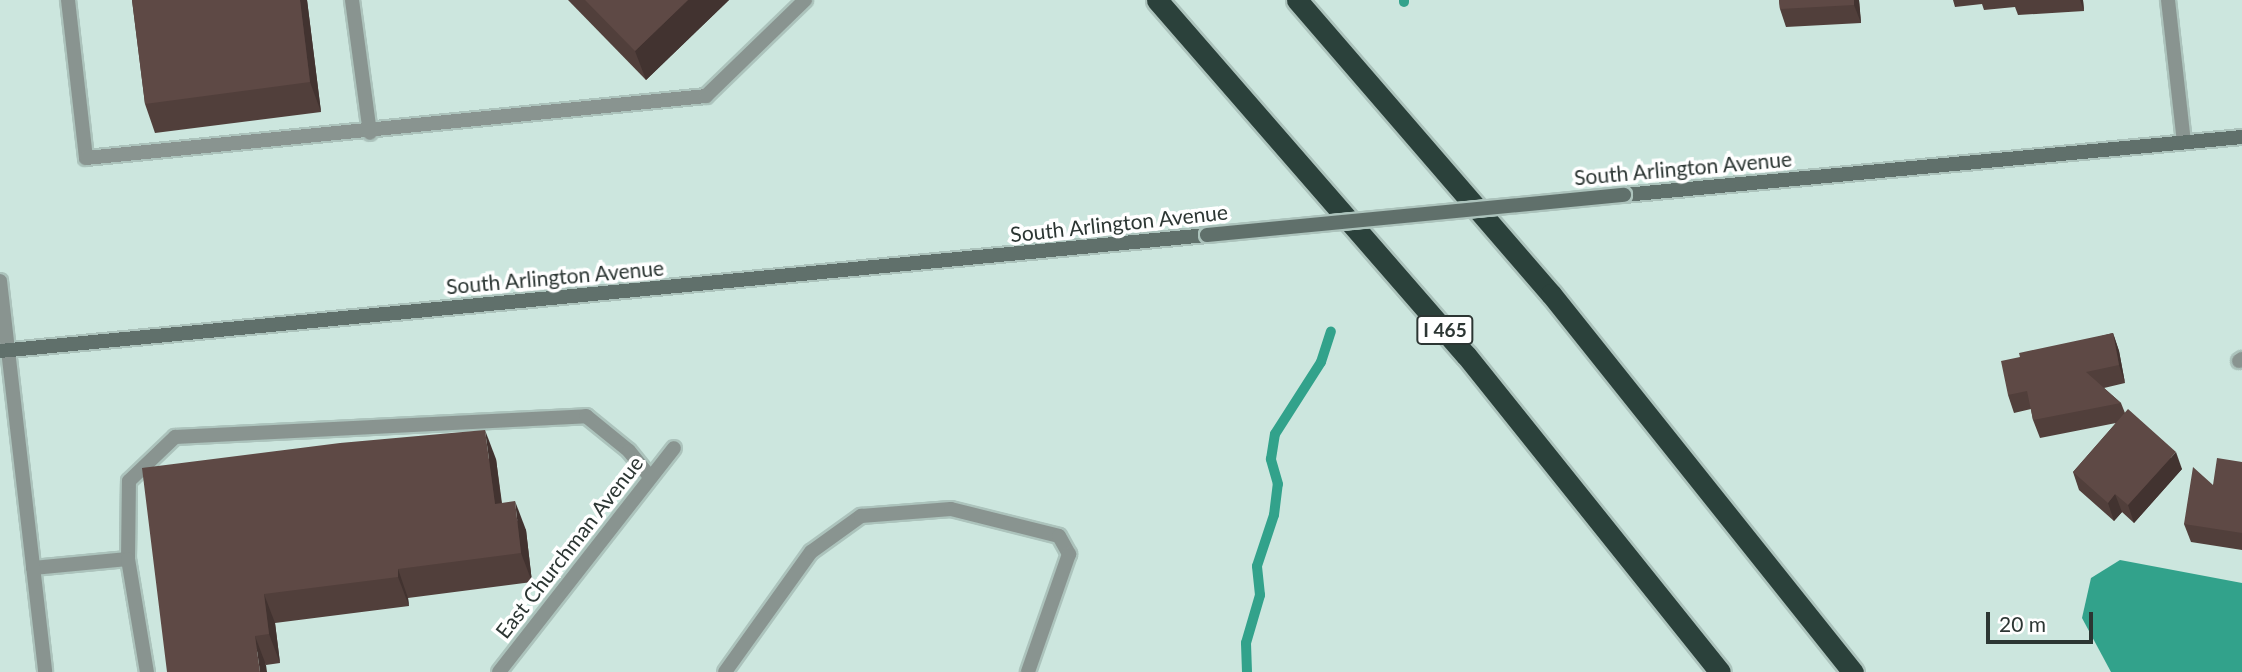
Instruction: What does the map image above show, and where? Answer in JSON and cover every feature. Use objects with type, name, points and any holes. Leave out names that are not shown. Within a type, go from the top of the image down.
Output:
[{"type":"highway","name":"I 465","points":[[1157,0],[1466,355],[1720,672]]},
{"type":"highway","points":[[1297,0],[1552,294],[1853,672]]},
{"type":"main road","name":"South Arlington Avenue","points":[[4,351],[2242,137]]},
{"type":"street","points":[[68,0],[86,158],[370,133],[706,96],[806,0]]},
{"type":"street","points":[[352,0],[370,133]]},
{"type":"street","points":[[2168,0],[2184,142]]},
{"type":"street","points":[[0,281],[4,351],[45,672]]},
{"type":"street","points":[[147,672],[128,559],[129,481],[175,437],[586,416],[629,451],[649,476]]},
{"type":"street","name":"East Churchman Avenue","points":[[499,672],[649,476],[674,448]]},
{"type":"street","points":[[725,672],[811,552],[861,516],[951,509],[1059,536],[1069,554],[1028,672]]},
{"type":"street","points":[[33,568],[128,559]]},
{"type":"shaded area","points":[[2120,560],[2242,583],[2242,672],[2111,672],[2082,618],[2091,578]]},
{"type":"building","points":[[132,0],[300,0],[310,82],[145,104]]},
{"type":"building","points":[[585,0],[688,0],[635,51]]},
{"type":"building","points":[[1779,0],[1854,0],[1854,5],[1780,9]]},
{"type":"building","points":[[2113,333],[2119,365],[2086,372],[2121,403],[2033,420],[2027,391],[2008,395],[2001,361],[2020,357],[2019,353]]},
{"type":"building","points":[[2128,409],[2176,452],[2128,505],[2115,494],[2108,503],[2073,472]]},
{"type":"building","points":[[485,430],[495,504],[515,501],[521,553],[398,569],[398,577],[264,594],[269,634],[255,636],[260,672],[167,672],[142,468],[340,443]]},
{"type":"building","points":[[2217,458],[2242,462],[2242,533],[2184,524],[2193,467],[2213,485]]},
{"type":"waterway","points":[[1247,672],[1246,643],[1260,595],[1257,566],[1274,515],[1278,484],[1271,459],[1275,434],[1321,362],[1331,332]]}]
